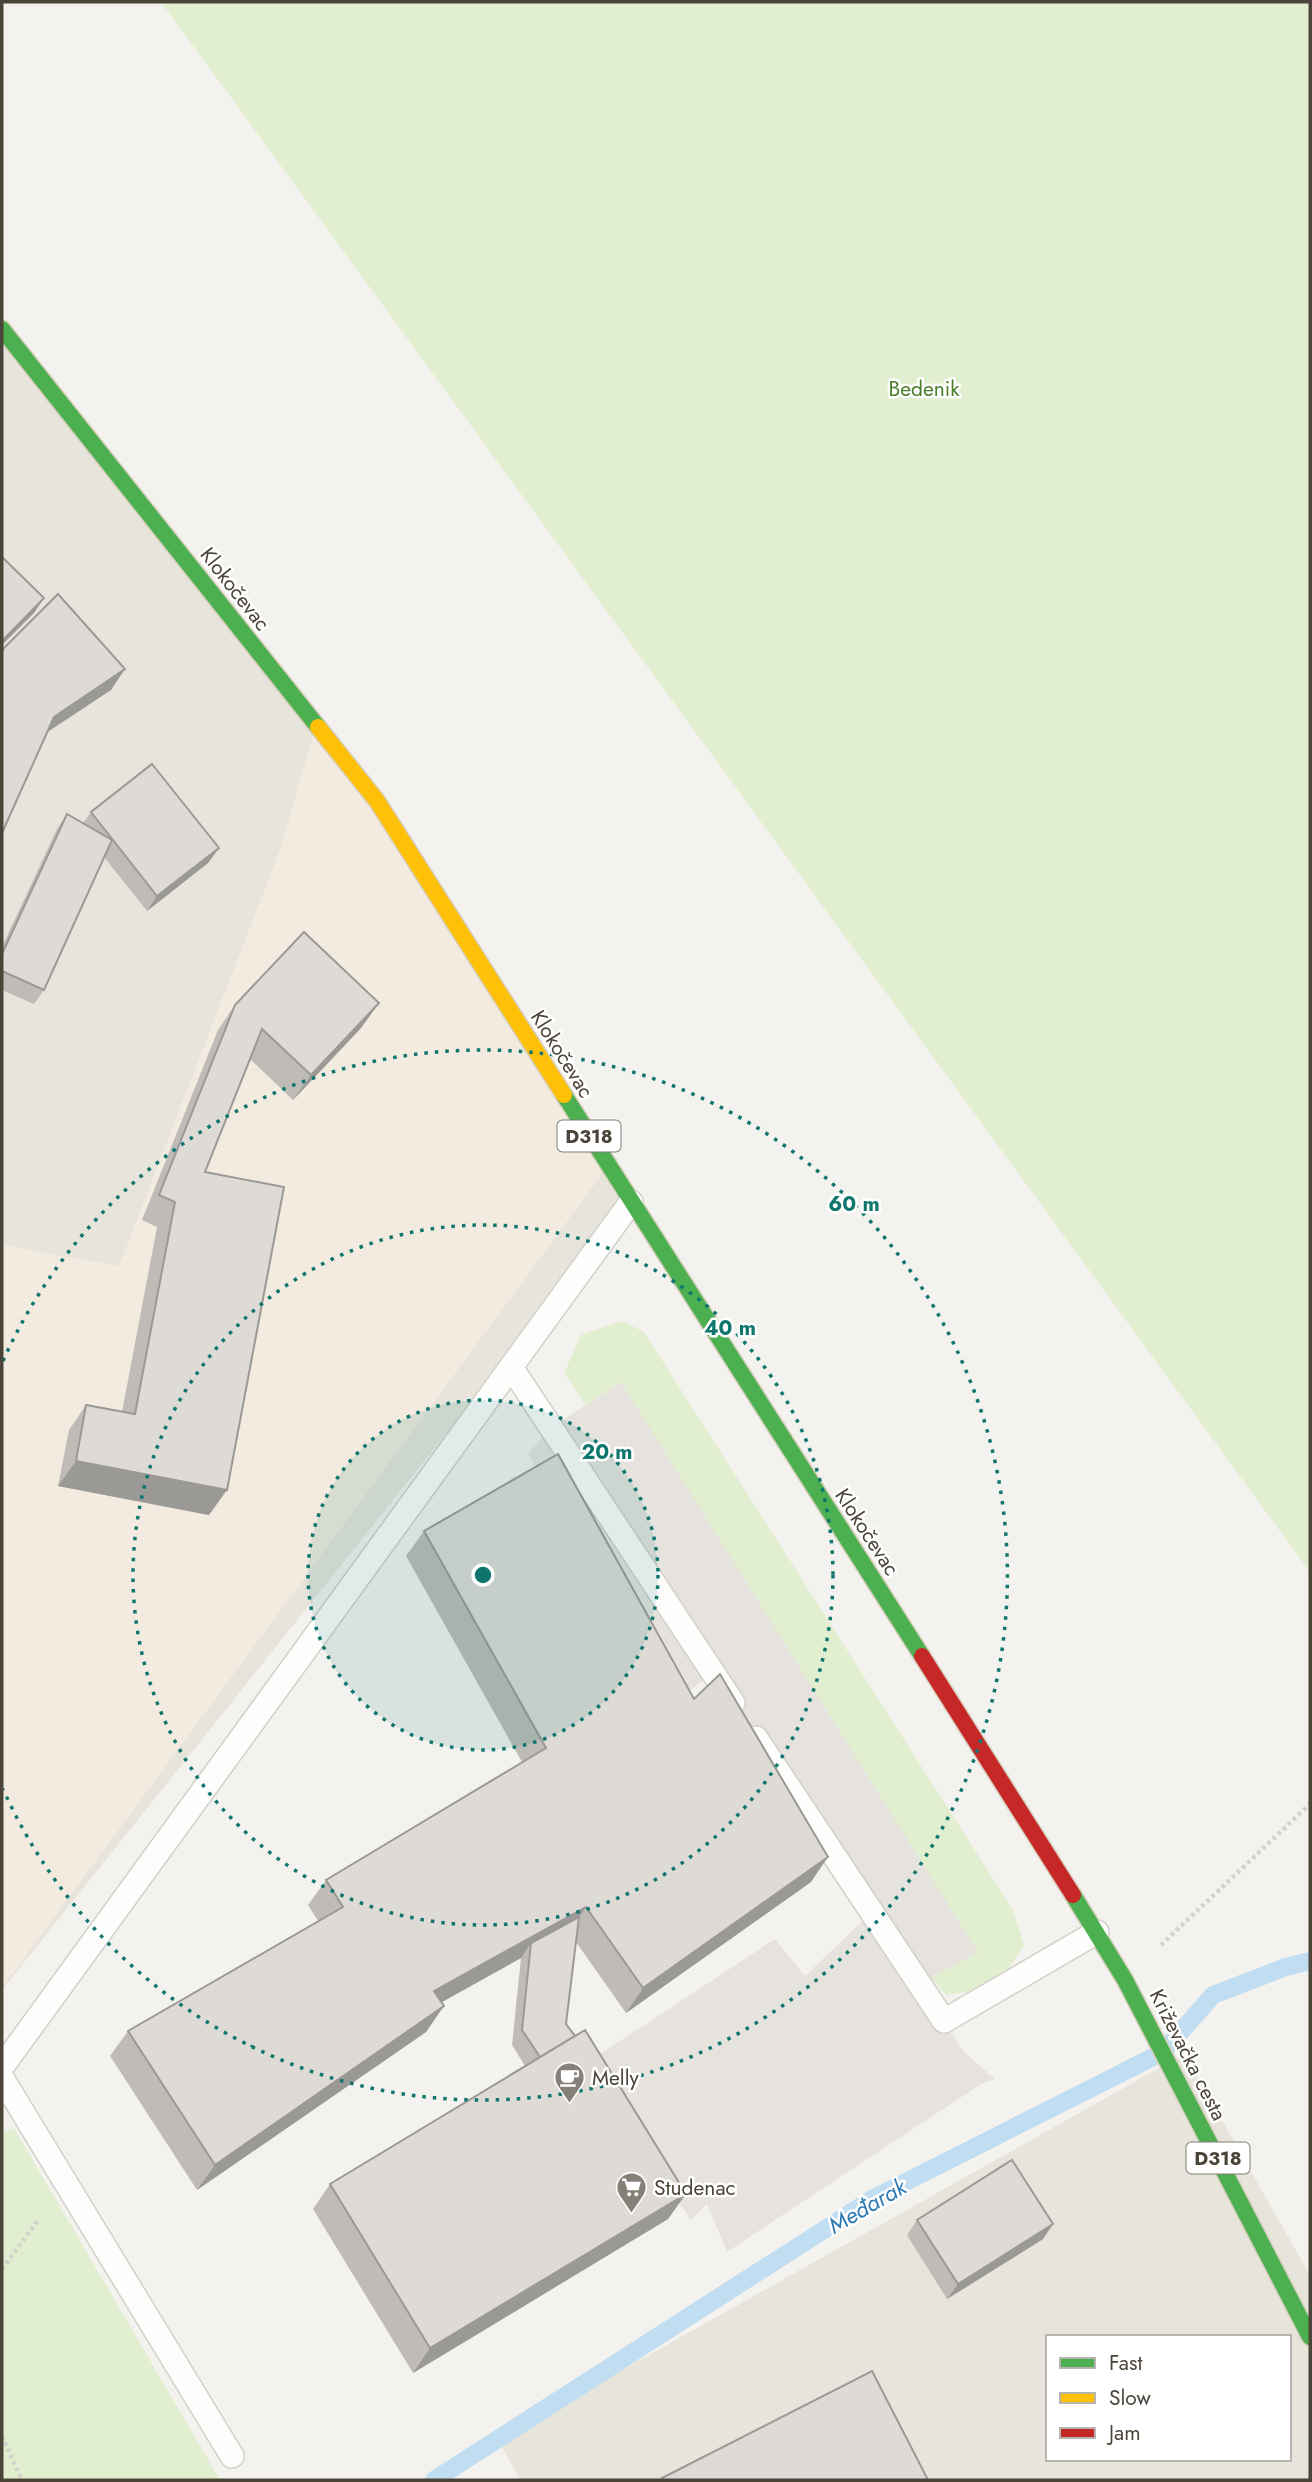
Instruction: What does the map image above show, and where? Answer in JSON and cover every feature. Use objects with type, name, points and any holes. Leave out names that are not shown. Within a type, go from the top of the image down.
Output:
[{"type":"main road","name":"Klokočevac","points":[[2,329],[377,801],[1125,1980]]},
{"type":"main road","name":"Križevačka cesta","points":[[1125,1980],[1310,2337]]},
{"type":"lane","points":[[2,2067],[631,1202]]},
{"type":"lane","points":[[511,1367],[944,2021],[1097,1932]]},
{"type":"lane","points":[[2,2078],[232,2456]]},
{"type":"path","points":[[1125,1980],[1310,1804]]},
{"type":"path","points":[[2,2269],[65,2184]]},
{"type":"path","points":[[2,2436],[22,2480]]},
{"type":"shaded area","points":[[2,329],[377,801],[631,1202],[2,1990]]},
{"type":"shaded area","points":[[316,724],[608,1166],[2,1988],[2,1245],[119,1266],[281,847]]},
{"type":"shaded area","points":[[621,1382],[978,1952],[920,1984],[964,2052],[995,2079],[981,2084],[727,2252],[707,2204],[691,2220],[585,2064],[775,1939],[805,1976],[872,1912],[713,1673],[672,1704],[528,1454],[551,1428]]},
{"type":"shaded area","points":[[1184,2054],[1310,2275],[1310,2480],[520,2480],[498,2440]]},
{"type":"green space","name":"Bedenik","points":[[161,2],[1310,2],[1310,1572]]},
{"type":"green space","points":[[622,1321],[644,1332],[1013,1910],[1024,1945],[1005,1974],[973,1991],[946,1995],[931,1978],[977,1952],[620,1382],[586,1405],[564,1373],[581,1335]]},
{"type":"green space","points":[[14,2128],[220,2480],[2,2480],[2,2132]]},
{"type":"building","points":[[2,557],[44,598],[2,641]]},
{"type":"building","points":[[58,594],[125,669],[54,717],[2,833],[2,653]]},
{"type":"building","points":[[152,764],[219,848],[157,896],[91,812]]},
{"type":"building","points":[[67,814],[112,840],[44,990],[2,971],[2,954]]},
{"type":"building","points":[[304,932],[379,1003],[311,1075],[262,1029],[205,1172],[284,1187],[227,1490],[76,1461],[86,1405],[135,1414],[175,1202],[159,1195],[235,1005]]},
{"type":"building","points":[[558,1454],[694,1699],[720,1674],[828,1857],[643,1988],[586,1907],[434,1991],[444,2006],[215,2165],[128,2031],[343,1907],[326,1880],[546,1748],[424,1531]]},
{"type":"building","points":[[579,1917],[566,2024],[575,2036],[540,2057],[522,2030],[531,1943]]},
{"type":"building","points":[[585,2030],[686,2194],[430,2348],[330,2184]]},
{"type":"building","points":[[1012,2160],[1053,2224],[958,2284],[917,2220]]},
{"type":"building","points":[[872,2371],[928,2480],[663,2480],[662,2478]]},
{"type":"waterway","name":"Međarak","points":[[434,2480],[872,2199],[1163,2052],[1213,1995],[1286,1967],[1310,1961]]},
{"type":"traffic: fast","points":[[2,329],[318,727]]},
{"type":"traffic: fast","points":[[564,1095],[922,1656]]},
{"type":"traffic: fast","points":[[1073,1895],[1125,1980],[1310,2337]]},
{"type":"traffic: slow","points":[[318,727],[377,801],[564,1095]]},
{"type":"traffic: jam","points":[[922,1656],[1073,1895]]},
{"type":"place","name":"Melly","points":[[569,2105]]},
{"type":"place","name":"Studenac","points":[[631,2215]]}]
